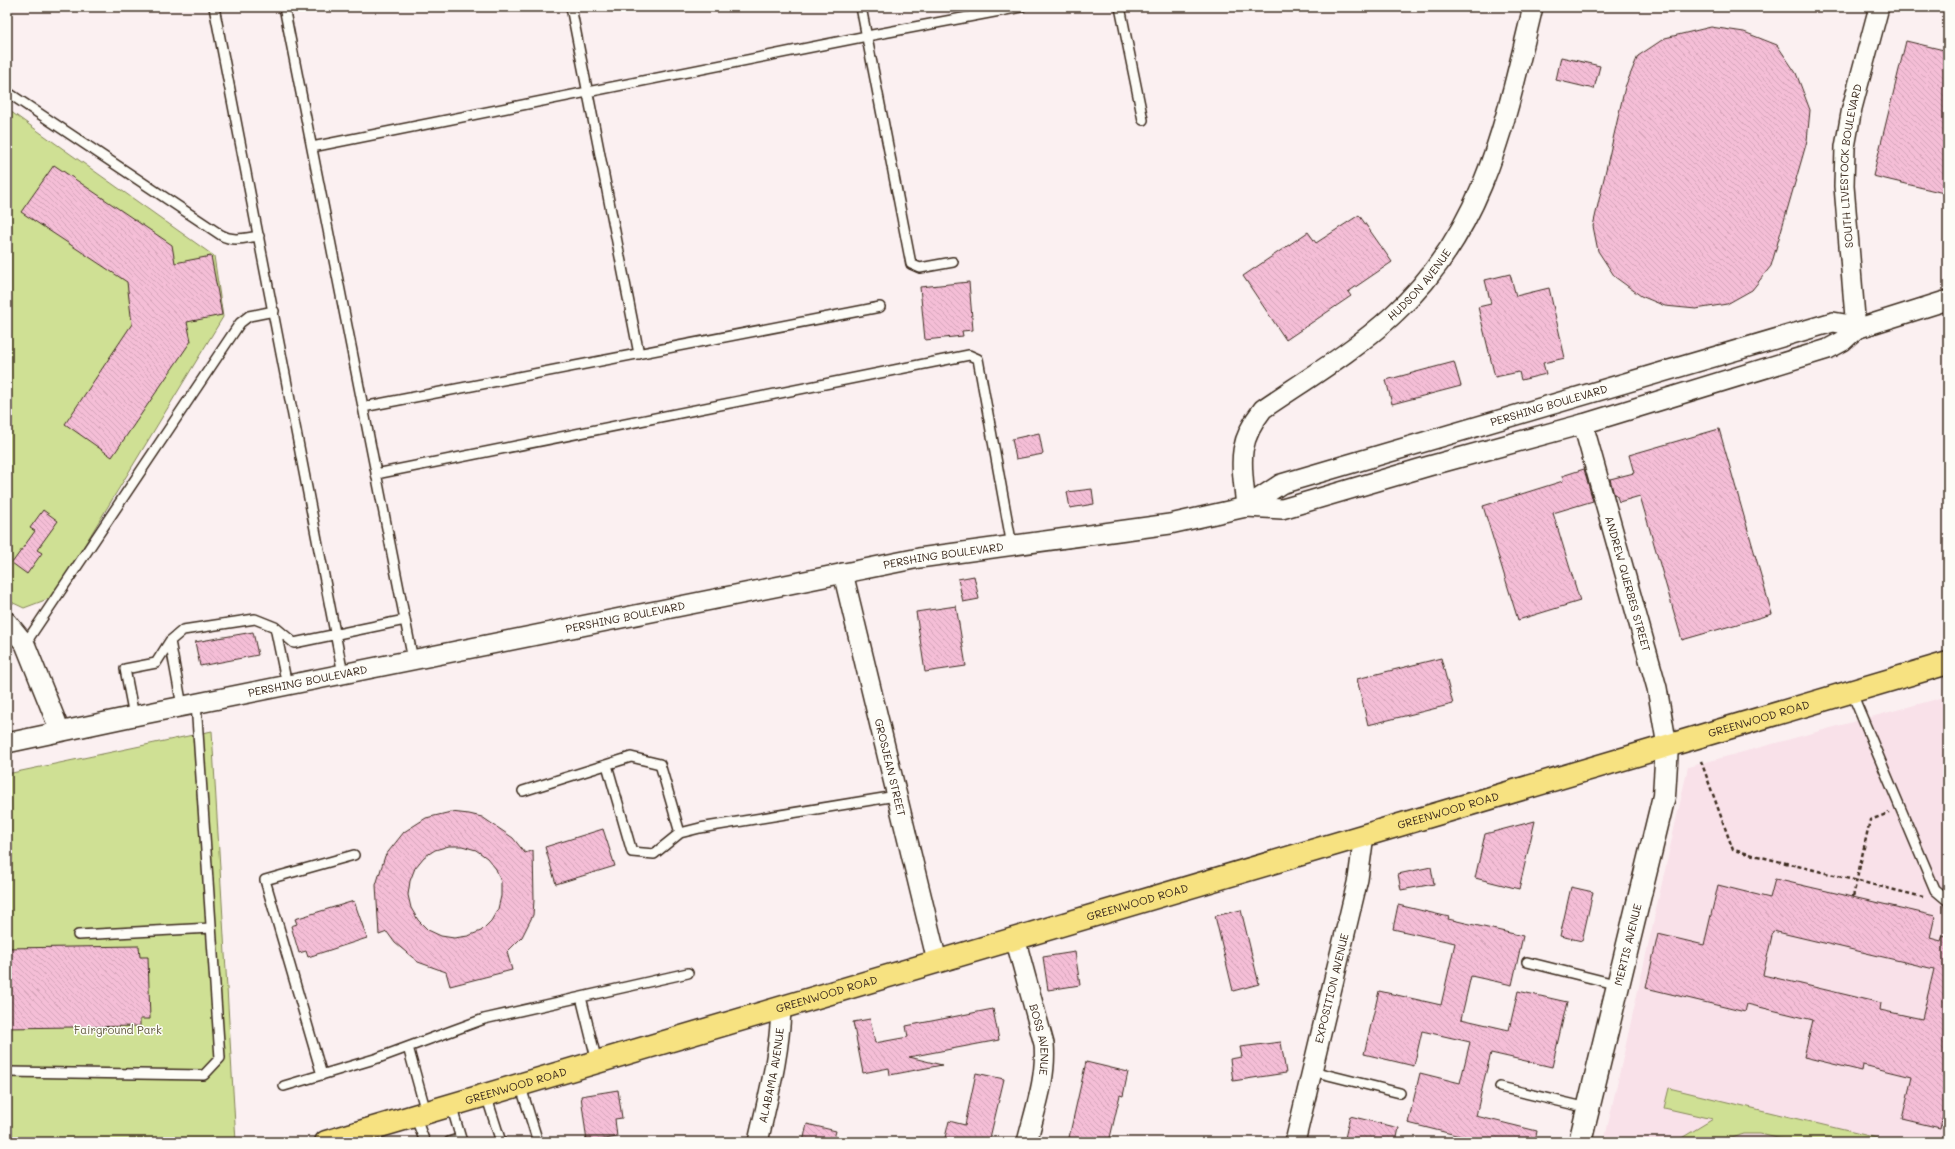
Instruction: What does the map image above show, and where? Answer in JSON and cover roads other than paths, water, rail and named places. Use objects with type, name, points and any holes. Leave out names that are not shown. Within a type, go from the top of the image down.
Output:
[{"type":"main road","name":"GREENWOOD ROAD","points":[[326,1142],[375,1135],[421,1114],[520,1084],[1948,663]]},
{"type":"street","name":"HUDSON AVENUE","points":[[1246,507],[1241,459],[1244,441],[1252,424],[1263,409],[1361,342],[1393,315],[1432,272],[1456,238],[1482,187],[1494,156],[1533,7]]},
{"type":"street","name":"SOUTH LIVESTOCK BOULEVARD","points":[[1856,329],[1844,186],[1845,147],[1852,108],[1879,7]]},
{"type":"street","name":"PERSHING BOULEVARD","points":[[7,743],[60,731],[919,558],[1170,524],[1246,507],[1282,509],[1429,466],[1583,424],[1828,349],[1843,341],[1856,329],[1948,300]]},
{"type":"street","name":"PERSHING BOULEVARD","points":[[1246,507],[1281,484],[1833,322],[1845,324],[1856,329]]},
{"type":"street","name":"ANDREW QUERBES STREET","points":[[1583,424],[1657,688],[1667,746]]},
{"type":"street","name":"GROSJEAN STREET","points":[[843,573],[937,961]]},
{"type":"street","points":[[7,622],[25,644],[60,731]]},
{"type":"street","name":"MERTIS AVENUE","points":[[1580,1142],[1664,796],[1667,746]]},
{"type":"street","name":"EXPOSITION AVENUE","points":[[1295,1142],[1358,879],[1364,835]]},
{"type":"street","name":"BOSS AVENUE","points":[[1015,938],[1044,1044],[1045,1058],[1043,1079],[1027,1142]]},
{"type":"street","name":"ALABAMA AVENUE","points":[[758,1142],[776,1062],[780,1035],[781,1008]]},
{"type":"lane","points":[[214,7],[343,674]]},
{"type":"lane","points":[[284,7],[413,660]]},
{"type":"lane","points":[[571,7],[639,354]]},
{"type":"lane","points":[[861,7],[911,264],[920,268],[953,262]]},
{"type":"lane","points":[[312,147],[867,36],[1021,7]]},
{"type":"lane","points":[[1120,7],[1143,120]]},
{"type":"lane","points":[[7,92],[228,239],[237,240],[259,236]]},
{"type":"lane","points":[[363,407],[880,307]]},
{"type":"lane","points":[[25,644],[240,323],[249,316],[274,311]]},
{"type":"lane","points":[[376,474],[969,354],[978,359],[1012,546]]},
{"type":"lane","points":[[134,716],[125,669],[156,663],[170,641],[183,630],[255,619],[274,627],[294,644],[405,620]]},
{"type":"lane","points":[[274,627],[287,685]]},
{"type":"lane","points":[[7,1072],[204,1075],[220,1058],[211,928],[189,705],[170,641]]},
{"type":"lane","points":[[1851,691],[1935,890],[1946,899]]},
{"type":"lane","points":[[524,791],[631,757],[660,764],[680,833]]},
{"type":"lane","points":[[607,765],[632,852],[654,854],[680,833],[700,828],[896,796]]},
{"type":"lane","points":[[322,1075],[265,880],[354,855]]},
{"type":"lane","points":[[78,935],[211,928]]},
{"type":"lane","points":[[1527,962],[1619,985]]},
{"type":"lane","points":[[284,1086],[408,1047],[484,1019],[688,973]]},
{"type":"lane","points":[[582,997],[597,1062]]},
{"type":"lane","points":[[408,1047],[425,1142]]},
{"type":"lane","points":[[1312,1071],[1400,1093]]},
{"type":"lane","points":[[520,1084],[538,1142]]},
{"type":"lane","points":[[1500,1087],[1588,1108]]},
{"type":"lane","points":[[486,1095],[501,1142]]},
{"type":"lane","points":[[448,1142],[462,1140],[451,1105]]},
{"type":"park label","name":"Fairground Park","points":[[118,1030]]}]
